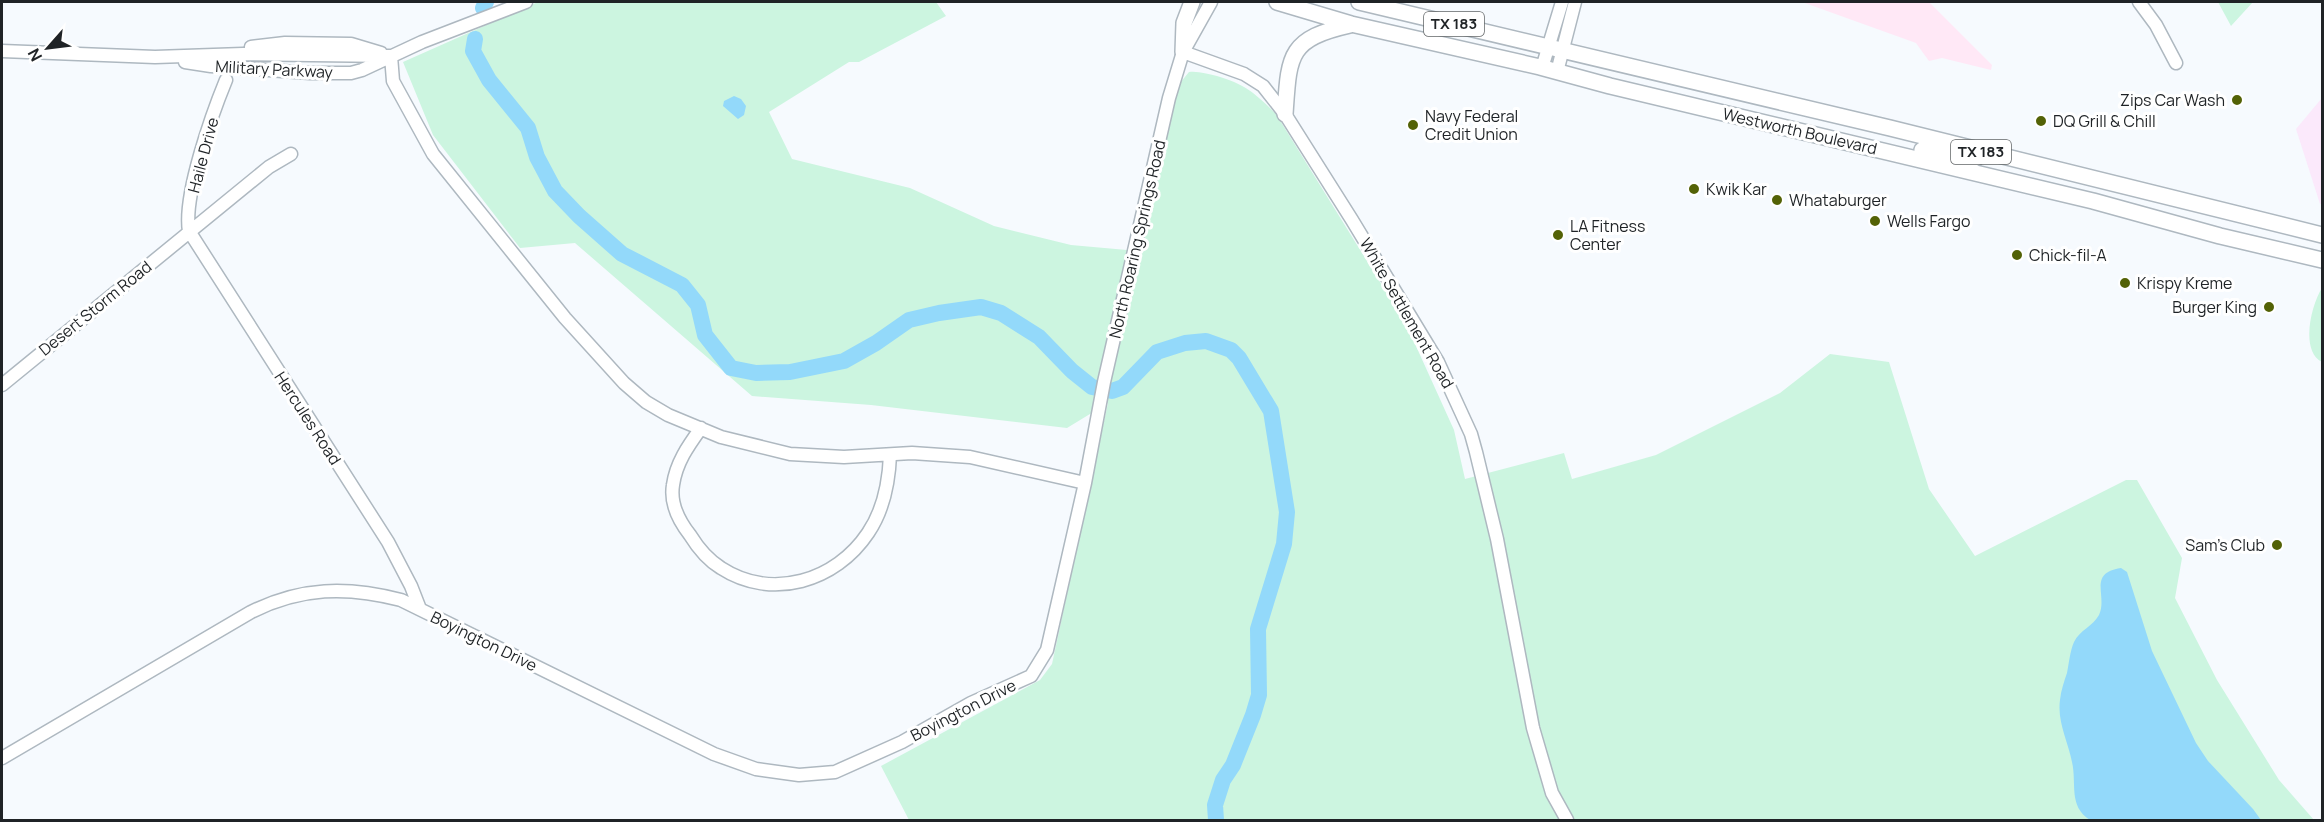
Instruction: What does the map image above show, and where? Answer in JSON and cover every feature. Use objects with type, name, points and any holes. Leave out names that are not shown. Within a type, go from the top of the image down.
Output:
[{"type":"main road","points":[[1183,52],[1184,23],[1192,2]]},
{"type":"main road","name":"Westworth Boulevard","points":[[1278,2],[1351,24],[2093,201],[2220,236],[2322,260]]},
{"type":"main road","name":"Westworth Boulevard","points":[[1359,2],[2322,235]]},
{"type":"main road","points":[[1391,2],[1408,6],[1422,17]]},
{"type":"main road","points":[[1285,114],[1291,57],[1308,38],[1351,24]]},
{"type":"main road","points":[[1689,105],[1711,103],[1785,121],[1794,119],[1800,107]]},
{"type":"main road","points":[[1826,137],[1848,132],[1971,160],[1976,158],[1980,151]]},
{"type":"street","points":[[526,2],[391,56],[393,81],[433,154],[565,318],[624,383],[646,402],[668,415],[700,428],[751,445],[790,453],[844,457],[936,454],[970,457],[1085,483]]},
{"type":"street","name":"North Roaring Springs Road","points":[[1085,483],[1104,382],[1169,98],[1183,52],[1211,2]]},
{"type":"street","points":[[1556,49],[1562,2]]},
{"type":"street","points":[[1550,70],[1575,2]]},
{"type":"street","points":[[2139,2],[2156,25],[2176,63]]},
{"type":"street","name":"Military Parkway","points":[[155,57],[251,47],[356,51],[391,56]]},
{"type":"street","name":"Military Parkway","points":[[2,51],[155,57],[243,54],[391,56]]},
{"type":"street","name":"White Settlement Road","points":[[1183,52],[1244,74],[1263,86],[1285,114],[1426,339],[1449,384],[1471,434],[1497,539],[1533,728],[1552,793],[1567,820]]},
{"type":"street","name":"Haile Drive","points":[[189,231],[192,187],[226,80]]},
{"type":"street","name":"Desert Storm Road","points":[[2,385],[269,167],[291,154]]},
{"type":"street","name":"Hercules Road","points":[[189,231],[388,542],[420,609]]},
{"type":"street","points":[[700,428],[678,463],[672,486],[677,513],[697,546],[711,561],[738,576],[768,584],[793,583],[815,577],[831,570],[845,559],[869,532],[886,490],[890,455]]},
{"type":"street","name":"Boyington Drive","points":[[2,758],[273,601],[292,595],[344,591],[371,593],[401,600],[714,754],[756,769],[799,775],[835,772],[902,742],[971,703],[1031,676],[1047,650],[1085,483]]},
{"type":"shaded area","points":[[1802,2],[1929,2],[1992,65],[1991,70],[1942,58],[1929,61],[1916,43]]},
{"type":"shaded area","points":[[2322,98],[2322,204],[2320,204],[2296,129]]},
{"type":"green space","points":[[538,2],[936,2],[946,16],[859,62],[849,62],[769,112],[792,159],[910,188],[994,226],[1071,245],[1138,251],[1175,89],[1189,72],[1217,76],[1243,86],[1276,114],[1406,324],[1454,430],[1465,479],[1564,453],[1572,479],[1656,455],[1780,393],[1830,354],[1889,362],[1929,489],[1975,556],[2126,480],[2137,480],[2182,558],[2175,598],[2217,680],[2279,780],[2314,820],[909,820],[881,766],[1040,680],[1052,664],[1108,403],[1067,428],[871,405],[752,396],[575,243],[520,248],[433,135],[403,62]]},
{"type":"green space","points":[[2218,2],[2253,2],[2231,26]]},
{"type":"green space","points":[[2322,288],[2322,362],[2315,356],[2309,338],[2311,316]]},
{"type":"water","points":[[734,96],[741,99],[746,106],[744,115],[738,119],[723,106],[724,101]]},
{"type":"water","points":[[2121,568],[2127,572],[2152,651],[2196,743],[2208,761],[2261,820],[2090,820],[2079,808],[2076,801],[2072,762],[2060,716],[2060,696],[2074,642],[2099,615],[2101,580],[2104,575]]},
{"type":"waterway","points":[[483,8],[486,2]]},
{"type":"waterway","points":[[475,39],[473,51],[489,80],[528,128],[537,157],[555,191],[622,254],[682,285],[698,305],[705,335],[731,368],[756,373],[790,372],[844,361],[876,343],[909,320],[981,307],[1001,313],[1039,337],[1072,371],[1092,387],[1112,391],[1123,387],[1157,352],[1185,343],[1206,341],[1231,350],[1239,358],[1271,411],[1287,512],[1284,544],[1258,629],[1259,695],[1233,765],[1223,780],[1215,805],[1216,820]]},
{"type":"place","name":"Zips Car Wash","points":[[2237,100]]},
{"type":"place","name":"DQ Grill & Chill","points":[[2041,121]]},
{"type":"place","name":"Navy Federal Credit Union","points":[[1413,125]]},
{"type":"place","name":"Kwik Kar","points":[[1694,189]]},
{"type":"place","name":"Whataburger","points":[[1777,200]]},
{"type":"place","name":"Wells Fargo","points":[[1875,221]]},
{"type":"place","name":"LA Fitness Center","points":[[1558,235]]},
{"type":"place","name":"Chick-fil-A","points":[[2017,255]]},
{"type":"place","name":"Krispy Kreme","points":[[2125,283]]},
{"type":"place","name":"Burger King","points":[[2269,307]]},
{"type":"place","name":"Sam's Club","points":[[2277,545]]}]
